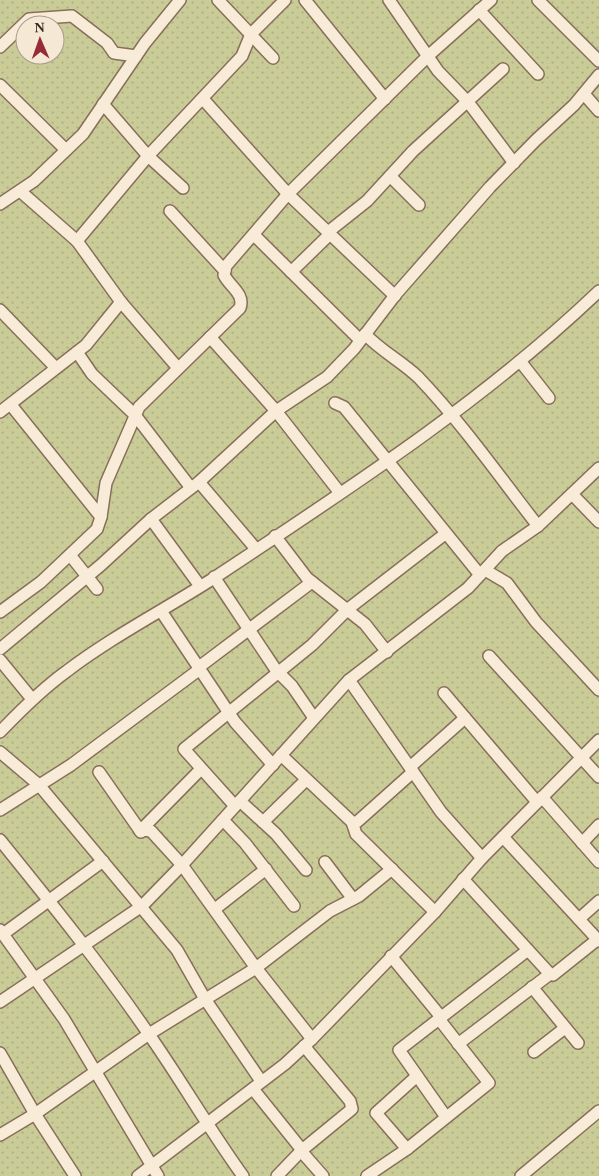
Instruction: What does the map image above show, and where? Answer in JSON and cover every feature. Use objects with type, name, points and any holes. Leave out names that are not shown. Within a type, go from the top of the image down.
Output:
[{"type":"street","points":[[0,204],[34,181],[83,134],[136,56],[180,0]]},
{"type":"street","points":[[218,0],[273,58]]},
{"type":"street","points":[[77,240],[148,156],[242,56],[251,34],[285,0]]},
{"type":"street","points":[[305,0],[384,99]]},
{"type":"street","points":[[389,0],[438,71],[468,102],[514,163]]},
{"type":"street","points":[[0,612],[41,582],[97,529],[102,517],[106,483],[138,407],[240,308],[242,302],[240,296],[227,282],[224,275],[226,266],[288,194],[428,56],[491,0]]},
{"type":"street","points":[[538,0],[599,61]]},
{"type":"street","points":[[479,10],[538,74]]},
{"type":"street","points":[[0,48],[29,19],[72,16],[107,43],[114,52],[136,56]]},
{"type":"street","points":[[292,272],[329,233],[367,201],[413,151],[503,69]]},
{"type":"street","points":[[0,649],[88,576],[151,518],[195,485],[276,411],[328,377],[395,296],[514,163],[574,106],[599,75]]},
{"type":"street","points":[[0,85],[66,150]]},
{"type":"street","points":[[584,94],[599,111]]},
{"type":"street","points":[[203,99],[288,194],[395,296]]},
{"type":"street","points":[[103,104],[148,156],[183,188]]},
{"type":"street","points":[[390,176],[419,205]]},
{"type":"street","points":[[20,191],[77,240],[121,302],[178,368]]},
{"type":"street","points":[[170,211],[225,271]]},
{"type":"street","points":[[254,235],[362,337],[392,355],[417,377],[452,415],[538,526]]},
{"type":"street","points":[[0,732],[32,699],[68,670],[214,577],[388,461],[452,415],[562,326],[599,291]]},
{"type":"street","points":[[0,412],[11,405],[55,367],[86,345],[121,302]]},
{"type":"street","points":[[0,310],[55,367]]},
{"type":"street","points":[[210,337],[276,411],[340,493]]},
{"type":"street","points":[[77,352],[92,374],[135,415],[195,485],[256,549]]},
{"type":"street","points":[[520,361],[549,398]]},
{"type":"street","points":[[335,403],[344,408],[445,534],[483,572],[508,583],[536,622],[599,690]]},
{"type":"street","points":[[11,405],[102,517]]},
{"type":"street","points":[[0,1002],[142,906],[182,865],[349,680],[468,588],[502,552],[538,526],[599,468]]},
{"type":"street","points":[[572,494],[599,522]]},
{"type":"street","points":[[151,518],[200,586]]},
{"type":"street","points":[[306,870],[263,822],[238,803],[201,769],[184,749],[312,645],[348,609],[445,534]]},
{"type":"street","points":[[275,536],[307,578],[365,624],[387,652]]},
{"type":"street","points":[[70,555],[97,589]]},
{"type":"street","points":[[214,577],[248,630],[279,673],[292,686],[314,718]]},
{"type":"street","points":[[0,810],[103,742],[312,582]]},
{"type":"street","points":[[161,611],[230,713],[272,765]]},
{"type":"street","points":[[490,656],[599,777]]},
{"type":"street","points":[[0,660],[32,699]]},
{"type":"street","points":[[349,680],[441,812],[482,858]]},
{"type":"street","points":[[444,693],[599,862]]},
{"type":"street","points":[[352,822],[357,822],[465,718]]},
{"type":"street","points":[[138,1176],[154,1171],[206,1124],[257,1085],[308,1042],[435,912],[482,858],[599,740]]},
{"type":"street","points":[[0,752],[39,785],[177,950],[257,1085],[302,1151],[324,1176]]},
{"type":"street","points":[[281,756],[352,822],[356,834],[435,912]]},
{"type":"street","points":[[140,830],[201,769]]},
{"type":"street","points":[[99,772],[140,830]]},
{"type":"street","points":[[263,822],[306,780]]},
{"type":"street","points":[[223,820],[246,843],[294,906]]},
{"type":"street","points":[[582,843],[599,825]]},
{"type":"street","points":[[140,830],[141,832],[144,830],[151,831],[182,865],[350,1101],[352,1109],[302,1151],[277,1176]]},
{"type":"street","points":[[458,1044],[532,987],[550,974],[553,975],[598,940],[503,837]]},
{"type":"street","points":[[0,840],[85,945],[149,1034],[206,1124],[243,1176]]},
{"type":"street","points":[[103,861],[2,932],[64,1019],[154,1171]]},
{"type":"street","points":[[325,862],[353,899]]},
{"type":"street","points":[[215,909],[266,869]]},
{"type":"street","points":[[0,1135],[34,1114],[149,1034],[256,968],[330,911],[353,899],[392,869]]},
{"type":"street","points":[[463,880],[550,974]]},
{"type":"street","points":[[579,919],[599,900]]},
{"type":"street","points":[[446,1117],[399,1050],[528,950]]},
{"type":"street","points":[[367,1176],[407,1149],[489,1083],[391,956]]},
{"type":"street","points":[[532,987],[578,1043]]},
{"type":"street","points":[[534,1052],[565,1028]]},
{"type":"street","points":[[0,1053],[34,1114],[75,1176]]},
{"type":"street","points":[[407,1149],[376,1114],[416,1076]]},
{"type":"street","points":[[521,1176],[599,1111]]},
{"type":"green space","points":[[0,0],[599,0],[599,1176],[0,1176]]}]
